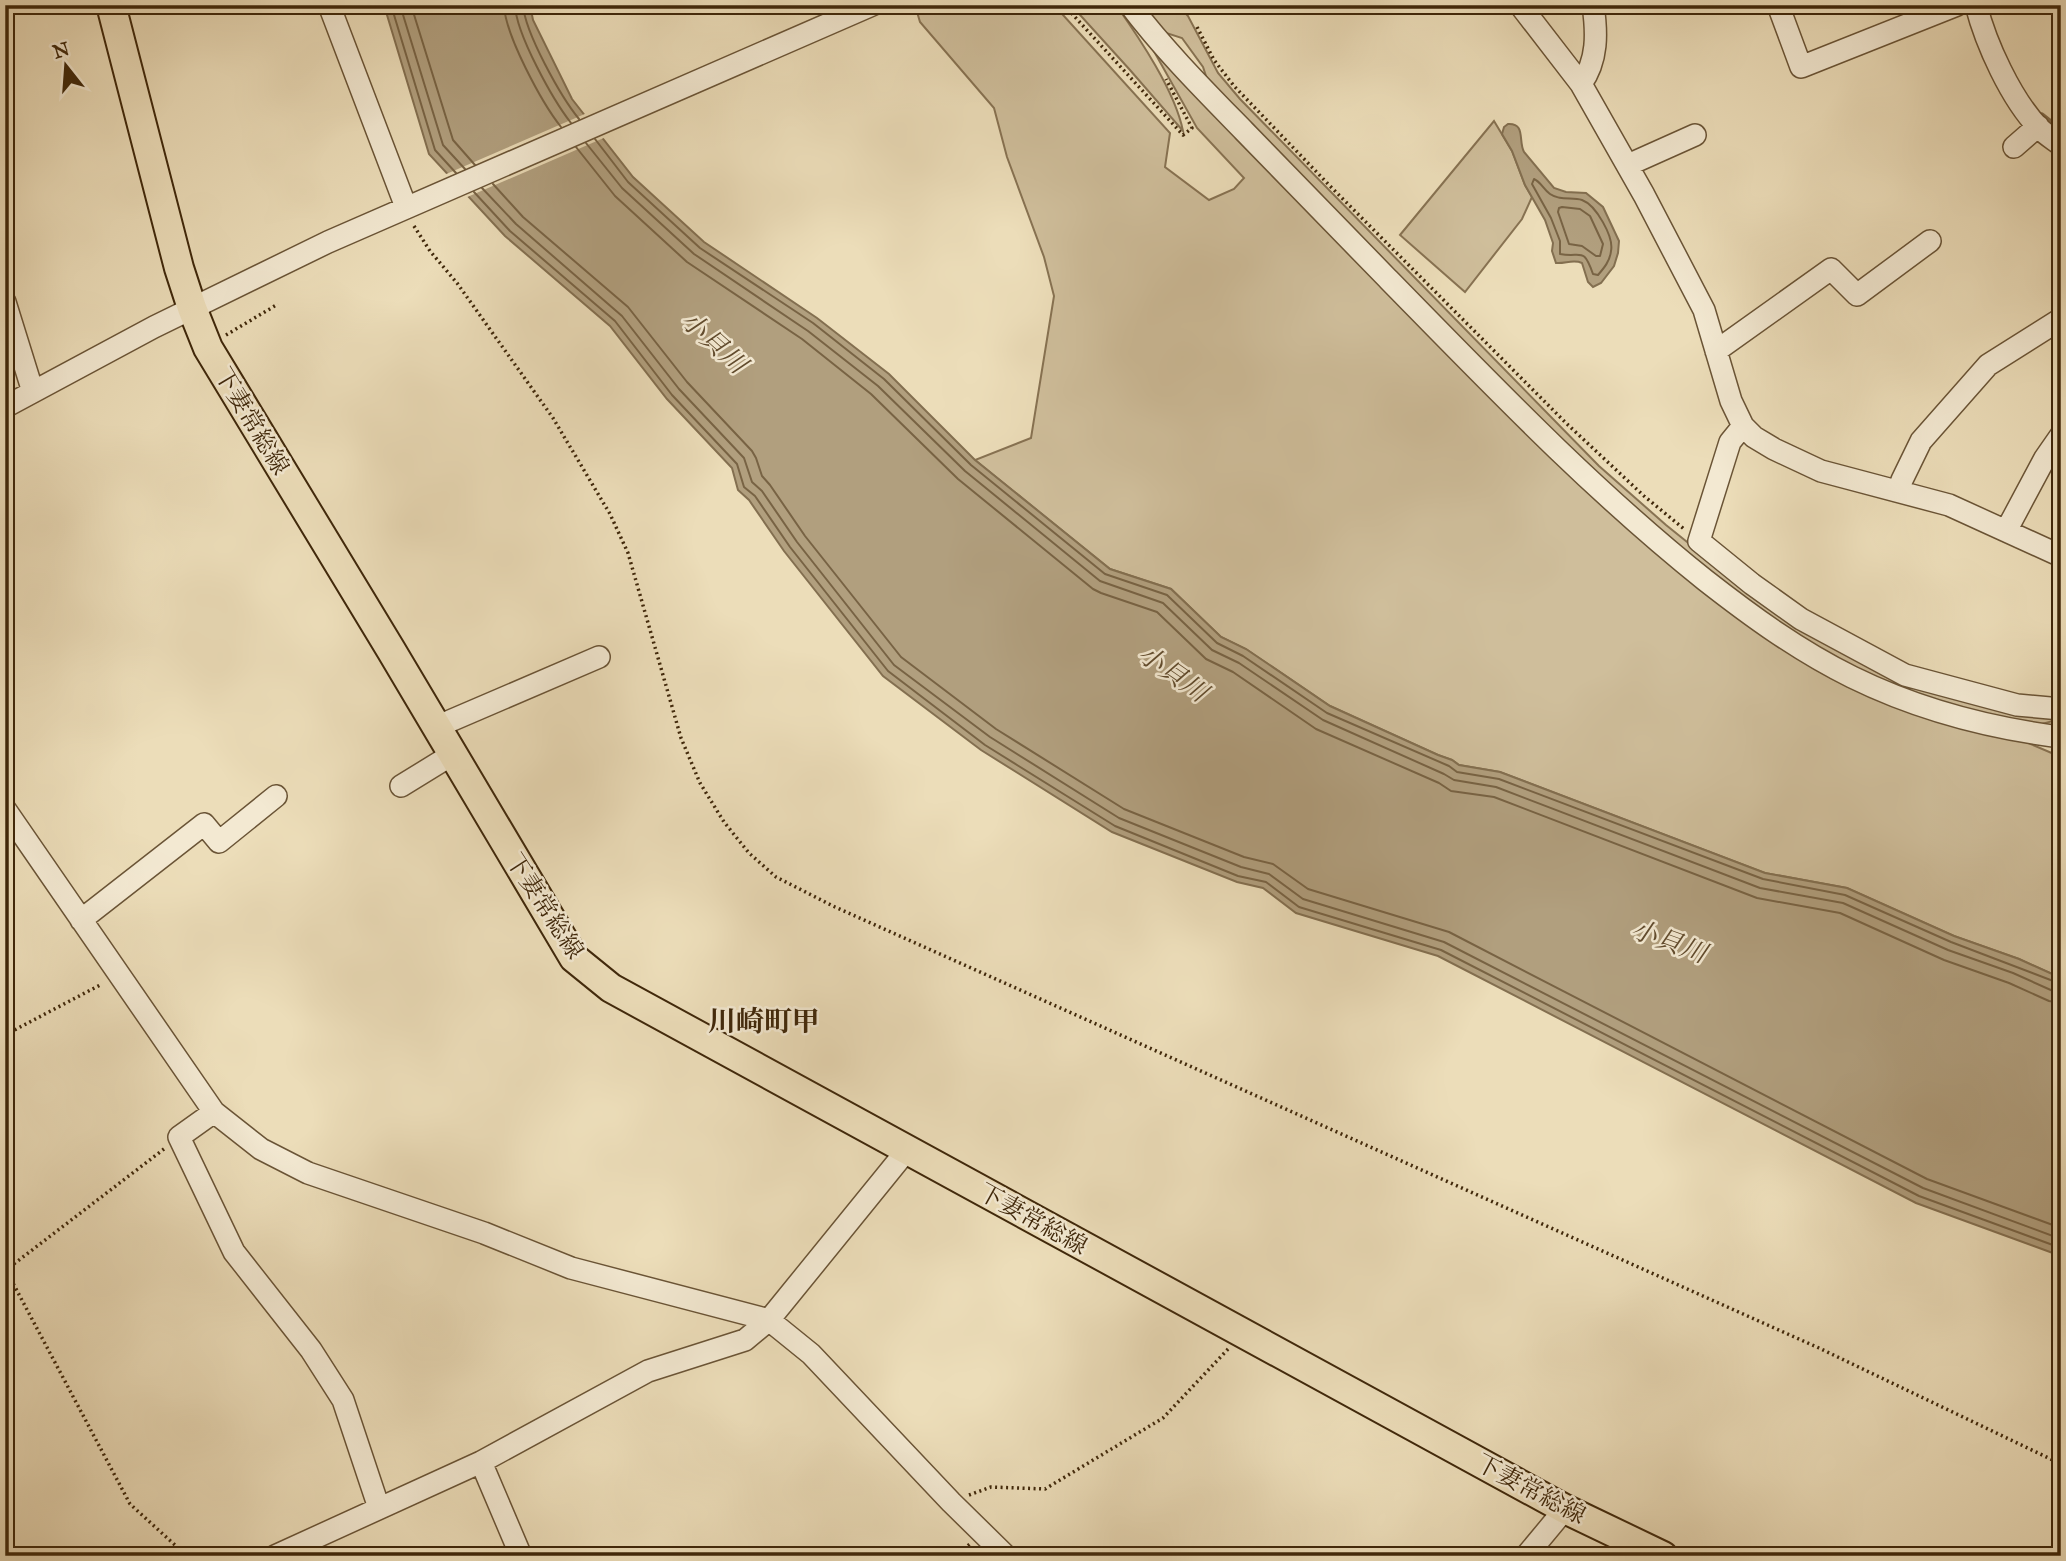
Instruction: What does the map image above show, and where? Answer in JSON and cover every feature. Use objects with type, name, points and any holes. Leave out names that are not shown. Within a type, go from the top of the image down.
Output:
[{"type":"main road","name":"下妻常総線","points":[[111,5],[192,308],[208,346],[574,958],[611,988],[1565,1509],[1663,1556]]},
{"type":"street","points":[[329,5],[414,203]]},
{"type":"street","points":[[5,407],[234,286],[414,203],[872,5]]},
{"type":"street","points":[[1130,5],[1206,92],[1498,390],[1569,460],[1674,555],[1734,603],[1796,646],[1851,677],[1901,698],[1955,716],[2025,733],[2061,737]]},
{"type":"street","points":[[1520,5],[1581,84],[1628,165],[1704,310],[1731,401],[1743,426],[1774,449],[1821,471],[1949,505],[2061,556]]},
{"type":"street","points":[[1581,84],[1589,73],[1594,58],[1596,27],[1592,5]]},
{"type":"street","points":[[1778,5],[1801,67],[1958,5]]},
{"type":"street","points":[[1976,5],[1989,46],[2012,89],[2038,126],[2061,145]]},
{"type":"street","points":[[2014,147],[2038,126]]},
{"type":"street","points":[[1628,165],[1695,135]]},
{"type":"street","points":[[1716,351],[1830,269],[1857,295],[1930,241]]},
{"type":"street","points":[[5,302],[33,392]]},
{"type":"street","points":[[1899,491],[1921,441],[1988,365],[2061,320]]},
{"type":"street","points":[[1743,426],[1730,442],[1699,541],[1801,619],[1905,674],[2017,705],[2061,709]]},
{"type":"street","points":[[2006,531],[2045,458],[2061,435]]},
{"type":"street","points":[[436,727],[599,657]]},
{"type":"street","points":[[2025,733],[2061,724]]},
{"type":"street","points":[[2025,733],[2049,749],[2061,753]]},
{"type":"street","points":[[401,786],[453,754]]},
{"type":"street","points":[[80,920],[204,824],[219,842],[276,796]]},
{"type":"street","points":[[5,809],[214,1112],[261,1149],[308,1173],[484,1233],[571,1268],[769,1320],[811,1354],[1006,1556]]},
{"type":"street","points":[[214,1112],[179,1137],[234,1252],[311,1350],[343,1400],[379,1508]]},
{"type":"street","points":[[275,1556],[481,1461],[648,1371],[745,1340],[769,1320],[907,1150]]},
{"type":"street","points":[[481,1461],[521,1556]]},
{"type":"street","points":[[1526,1556],[1565,1509]]},
{"type":"path","points":[[1064,5],[1183,135],[1192,128],[1161,70]]},
{"type":"path","points":[[1197,27],[1214,60],[1234,86],[1331,187],[1566,423],[1644,496],[1699,541]]},
{"type":"path","points":[[414,203],[415,229],[553,418],[604,503],[628,553],[681,738],[700,783],[724,822],[749,853],[776,877],[835,907],[1819,1348],[2061,1464]]},
{"type":"path","points":[[208,346],[278,304]]},
{"type":"path","points":[[5,1035],[118,975]]},
{"type":"path","points":[[179,1137],[6,1270],[130,1504],[187,1556]]},
{"type":"path","points":[[951,1502],[991,1487],[1045,1489],[1163,1418],[1244,1333]]},
{"type":"shaded area","points":[[915,5],[1054,5],[1170,133],[1165,167],[1209,200],[1234,189],[1244,178],[1197,128],[1151,46],[1530,429],[1814,664],[2061,757],[2061,978],[2019,959],[1954,936],[1847,888],[1765,873],[1500,772],[1459,765],[1330,706],[1246,649],[1221,637],[1171,589],[1110,569],[975,460],[1031,438],[1054,296],[1044,257],[1007,157],[994,108],[920,22]]},
{"type":"shaded area","points":[[1071,5],[1116,5],[1165,83],[1183,131],[1130,70]]},
{"type":"shaded area","points":[[1140,5],[1178,5],[1188,16],[1218,73],[1240,99],[1599,466],[1666,525],[1748,591],[1816,638],[2061,719],[2030,727],[1992,719],[1863,675],[1739,599],[1591,475],[1208,82],[1203,67],[1182,38],[1160,31]]},
{"type":"shaded area","points":[[1494,121],[1512,151],[1532,197],[1522,219],[1465,292],[1400,235]]},
{"type":"water","name":"小貝川","points":[[384,5],[530,5],[533,20],[572,99],[633,177],[704,242],[817,318],[889,374],[975,460],[1110,569],[1171,589],[1221,637],[1246,649],[1330,706],[1459,765],[1500,772],[1765,873],[1847,888],[1954,936],[2019,959],[2061,978],[2061,1256],[1916,1203],[1438,956],[1296,913],[1263,888],[1237,882],[1112,832],[981,750],[883,676],[784,551],[749,500],[738,490],[732,468],[667,399],[610,326],[505,236],[429,154]]},
{"type":"water","points":[[1508,124],[1517,126],[1524,152],[1554,188],[1586,193],[1603,207],[1619,241],[1614,266],[1601,283],[1593,287],[1588,282],[1582,263],[1556,263],[1545,220],[1525,185],[1512,151],[1502,134]]},
{"type":"pier","points":[[587,113],[606,137],[465,198],[444,175]]},
{"type":"waterway","points":[[2042,115],[2061,130]]},
{"type":"district","name":"川崎町甲","points":[[764,1021]]}]
